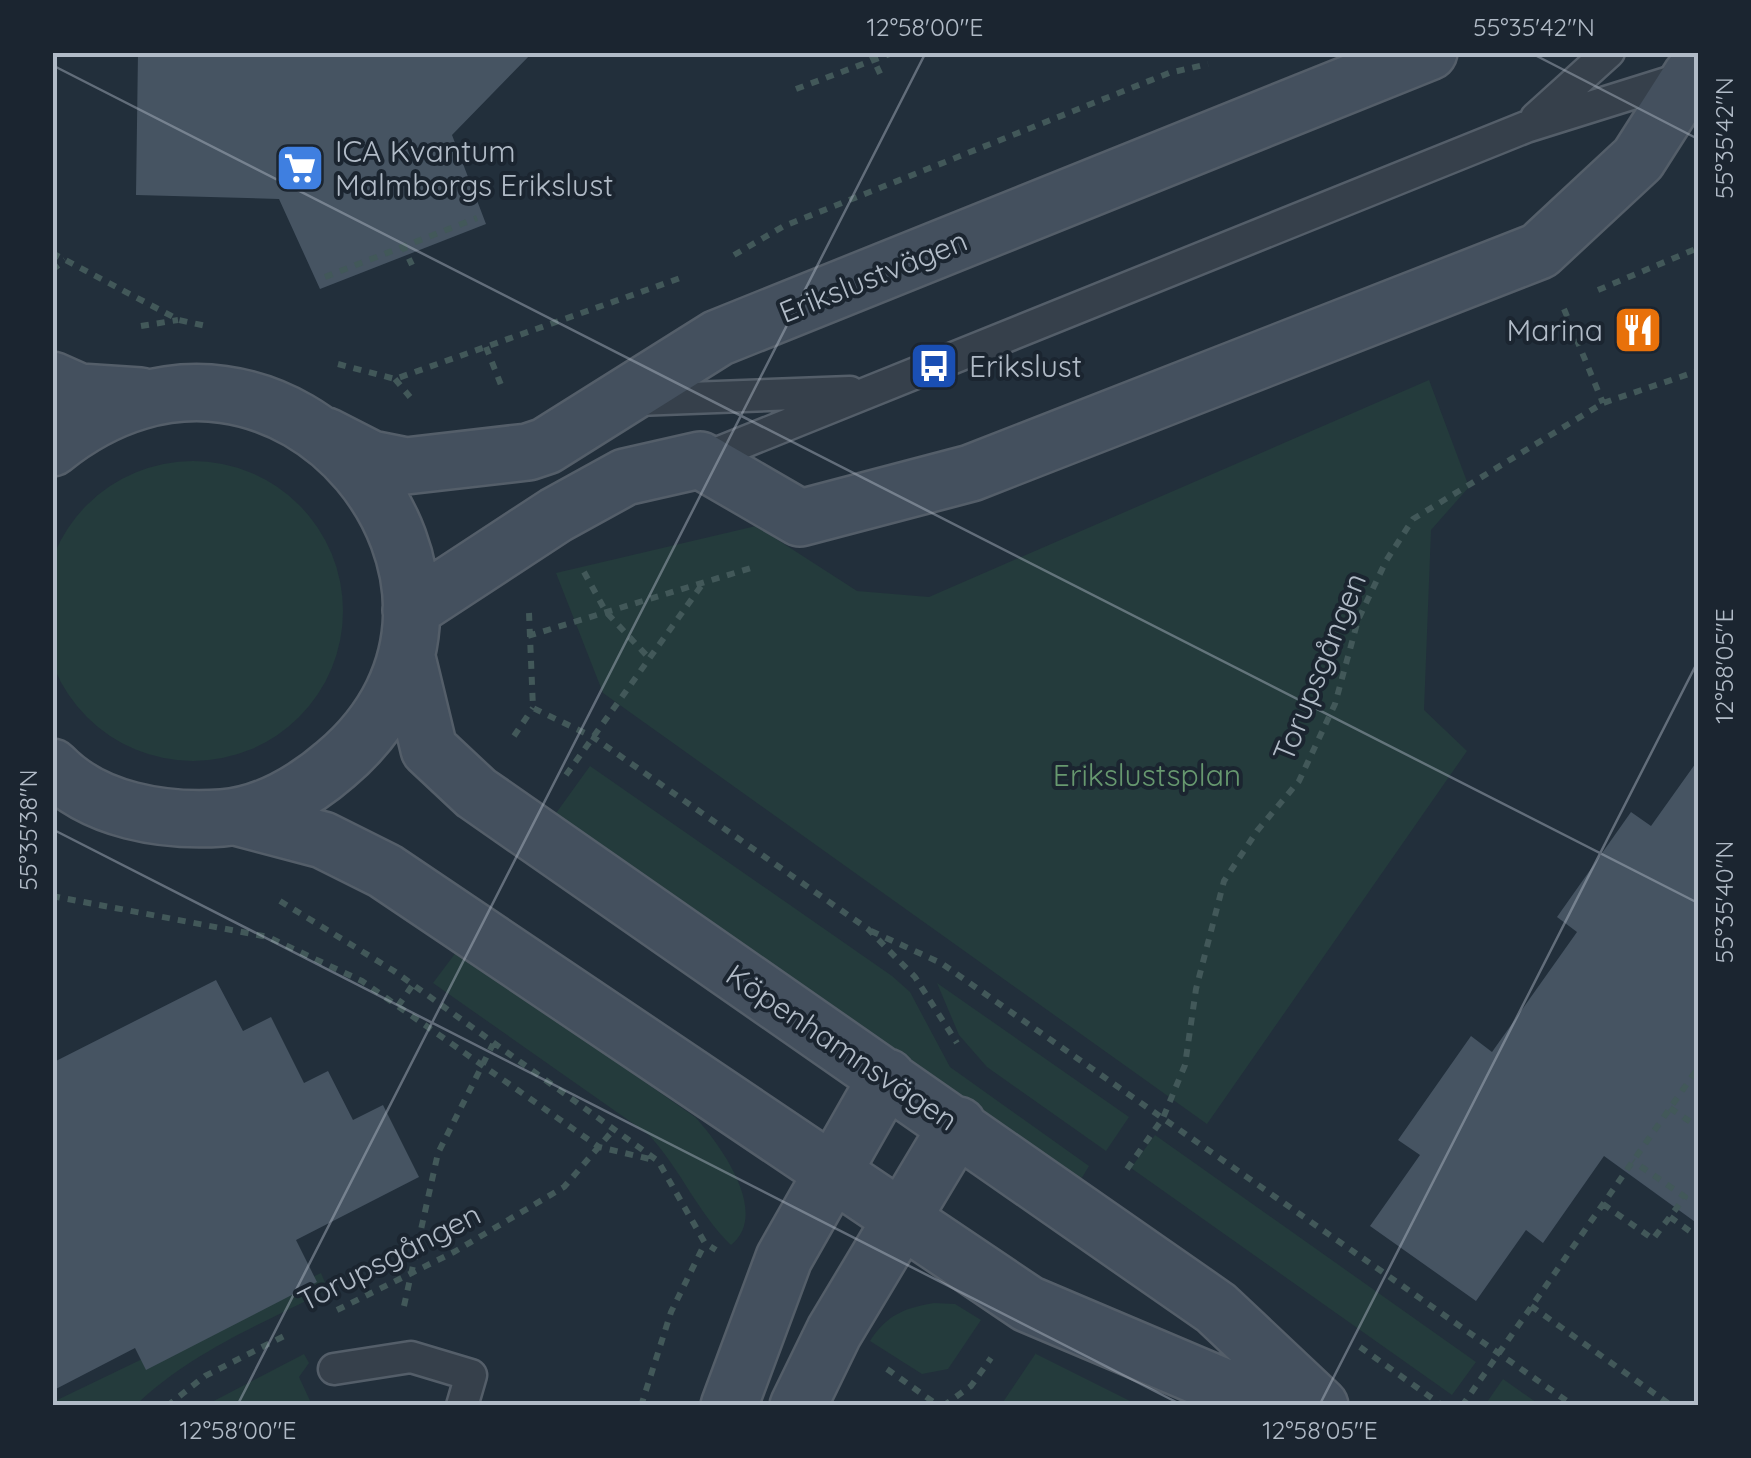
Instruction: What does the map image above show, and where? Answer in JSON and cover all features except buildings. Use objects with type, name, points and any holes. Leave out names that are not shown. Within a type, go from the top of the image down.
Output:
[{"type":"street","name":"Erikslustvägen","points":[[326,436],[371,459],[406,466],[498,456],[546,446],[718,338],[1428,52]]},
{"type":"street","points":[[56,774],[133,812],[184,821],[236,817],[305,791],[361,744],[389,704],[409,636],[556,515],[625,477],[700,460],[800,518],[971,473],[1540,250],[1638,159],[1695,74]]},
{"type":"street","name":"Köpenhamnsvägen","points":[[52,380],[79,392],[148,396],[195,391],[242,396],[286,411],[326,436],[372,484],[401,544],[409,636],[429,748],[476,793],[1216,1308],[1320,1406]]},
{"type":"street","name":"Köpenhamnsvägen","points":[[52,448],[87,420],[148,396]]},
{"type":"street","points":[[236,817],[323,840],[385,870],[1028,1304],[1269,1406]]},
{"type":"street","points":[[729,1406],[784,1258],[829,1172],[887,1077]]},
{"type":"street","points":[[798,1406],[834,1332],[958,1125]]},
{"type":"lane","points":[[1526,127],[1610,52]]},
{"type":"lane","points":[[700,460],[1526,127],[1695,74]]},
{"type":"lane","points":[[618,400],[872,391]]},
{"type":"lane","points":[[334,1369],[411,1357],[471,1375],[462,1406]]},
{"type":"path","points":[[796,90],[872,56],[895,52]]},
{"type":"path","points":[[872,56],[883,80]]},
{"type":"path","points":[[719,262],[802,218],[1169,73],[1223,61]]},
{"type":"path","points":[[325,277],[477,218]]},
{"type":"path","points":[[402,245],[412,265]]},
{"type":"path","points":[[1562,305],[1698,248]]},
{"type":"path","points":[[52,253],[179,320]]},
{"type":"path","points":[[52,270],[65,260]]},
{"type":"path","points":[[395,379],[693,273]]},
{"type":"path","name":"Torupsgången","points":[[1121,1177],[1163,1118],[1185,1065],[1196,990],[1224,881],[1257,830],[1298,782],[1335,704],[1358,620],[1386,560],[1413,519],[1603,403],[1698,372]]},
{"type":"path","points":[[578,560],[606,612],[649,658]]},
{"type":"path","points":[[593,737],[704,580]]},
{"type":"path","points":[[530,608],[533,708],[593,737],[868,930],[941,963],[1574,1406]]},
{"type":"path","points":[[52,896],[268,937],[362,981],[599,1147],[658,1161]]},
{"type":"path","points":[[272,896],[352,943],[658,1161],[705,1243],[671,1312],[641,1406]]},
{"type":"path","points":[[411,1357],[401,1320],[408,1274],[438,1154],[493,1044]]},
{"type":"path","points":[[1462,1406],[1698,1068]]},
{"type":"path","points":[[1670,1108],[1698,1127]]},
{"type":"path","name":"Torupsgången","points":[[324,1317],[564,1187],[616,1128]]},
{"type":"path","points":[[1603,1204],[1653,1239],[1684,1197],[1633,1161]]},
{"type":"path","points":[[1670,1217],[1698,1237]]},
{"type":"path","points":[[1532,1306],[1672,1406]]},
{"type":"path","name":"Torupsgången","points":[[166,1406],[205,1376],[306,1325]]},
{"type":"green space","name":"Erikslustsplan","points":[[1429,380],[1469,487],[1431,530],[1424,710],[1467,751],[1207,1124],[603,693],[556,573],[756,526],[857,591],[929,597]]},
{"type":"green space","points":[[193,461],[222,464],[250,473],[299,505],[331,554],[340,582],[340,640],[331,668],[299,717],[250,749],[222,758],[193,761],[164,758],[136,749],[87,717],[55,668],[46,640],[43,611],[46,582],[55,554],[87,505],[136,473],[164,464]]},
{"type":"green space","points":[[590,766],[892,976],[910,992],[950,1067],[1089,1166],[1080,1181],[554,816]]},
{"type":"green space","points":[[457,951],[695,1117],[727,1160],[744,1197],[746,1215],[742,1231],[731,1245],[648,1134],[433,983]]},
{"type":"green space","points":[[937,983],[1129,1117],[1106,1151],[987,1067],[959,1035]]},
{"type":"green space","points":[[1155,1135],[1476,1362],[1452,1395],[1131,1168]]},
{"type":"green space","points":[[321,1273],[328,1290],[203,1355],[136,1405],[53,1406],[53,1402]]},
{"type":"green space","points":[[934,1303],[955,1304],[981,1320],[948,1369],[922,1374],[870,1341],[897,1314]]},
{"type":"green space","points":[[304,1354],[309,1363],[299,1377],[312,1405],[206,1405]]},
{"type":"green space","points":[[1036,1354],[1138,1405],[1001,1405]]},
{"type":"green space","points":[[1503,1379],[1540,1405],[1485,1405]]},
{"type":"place","name":"ICA Kvantum Malmborgs Erikslust","points":[[300,168]]},
{"type":"place","name":"Marina","points":[[1638,330]]},
{"type":"place","name":"Erikslust","points":[[934,366]]}]
